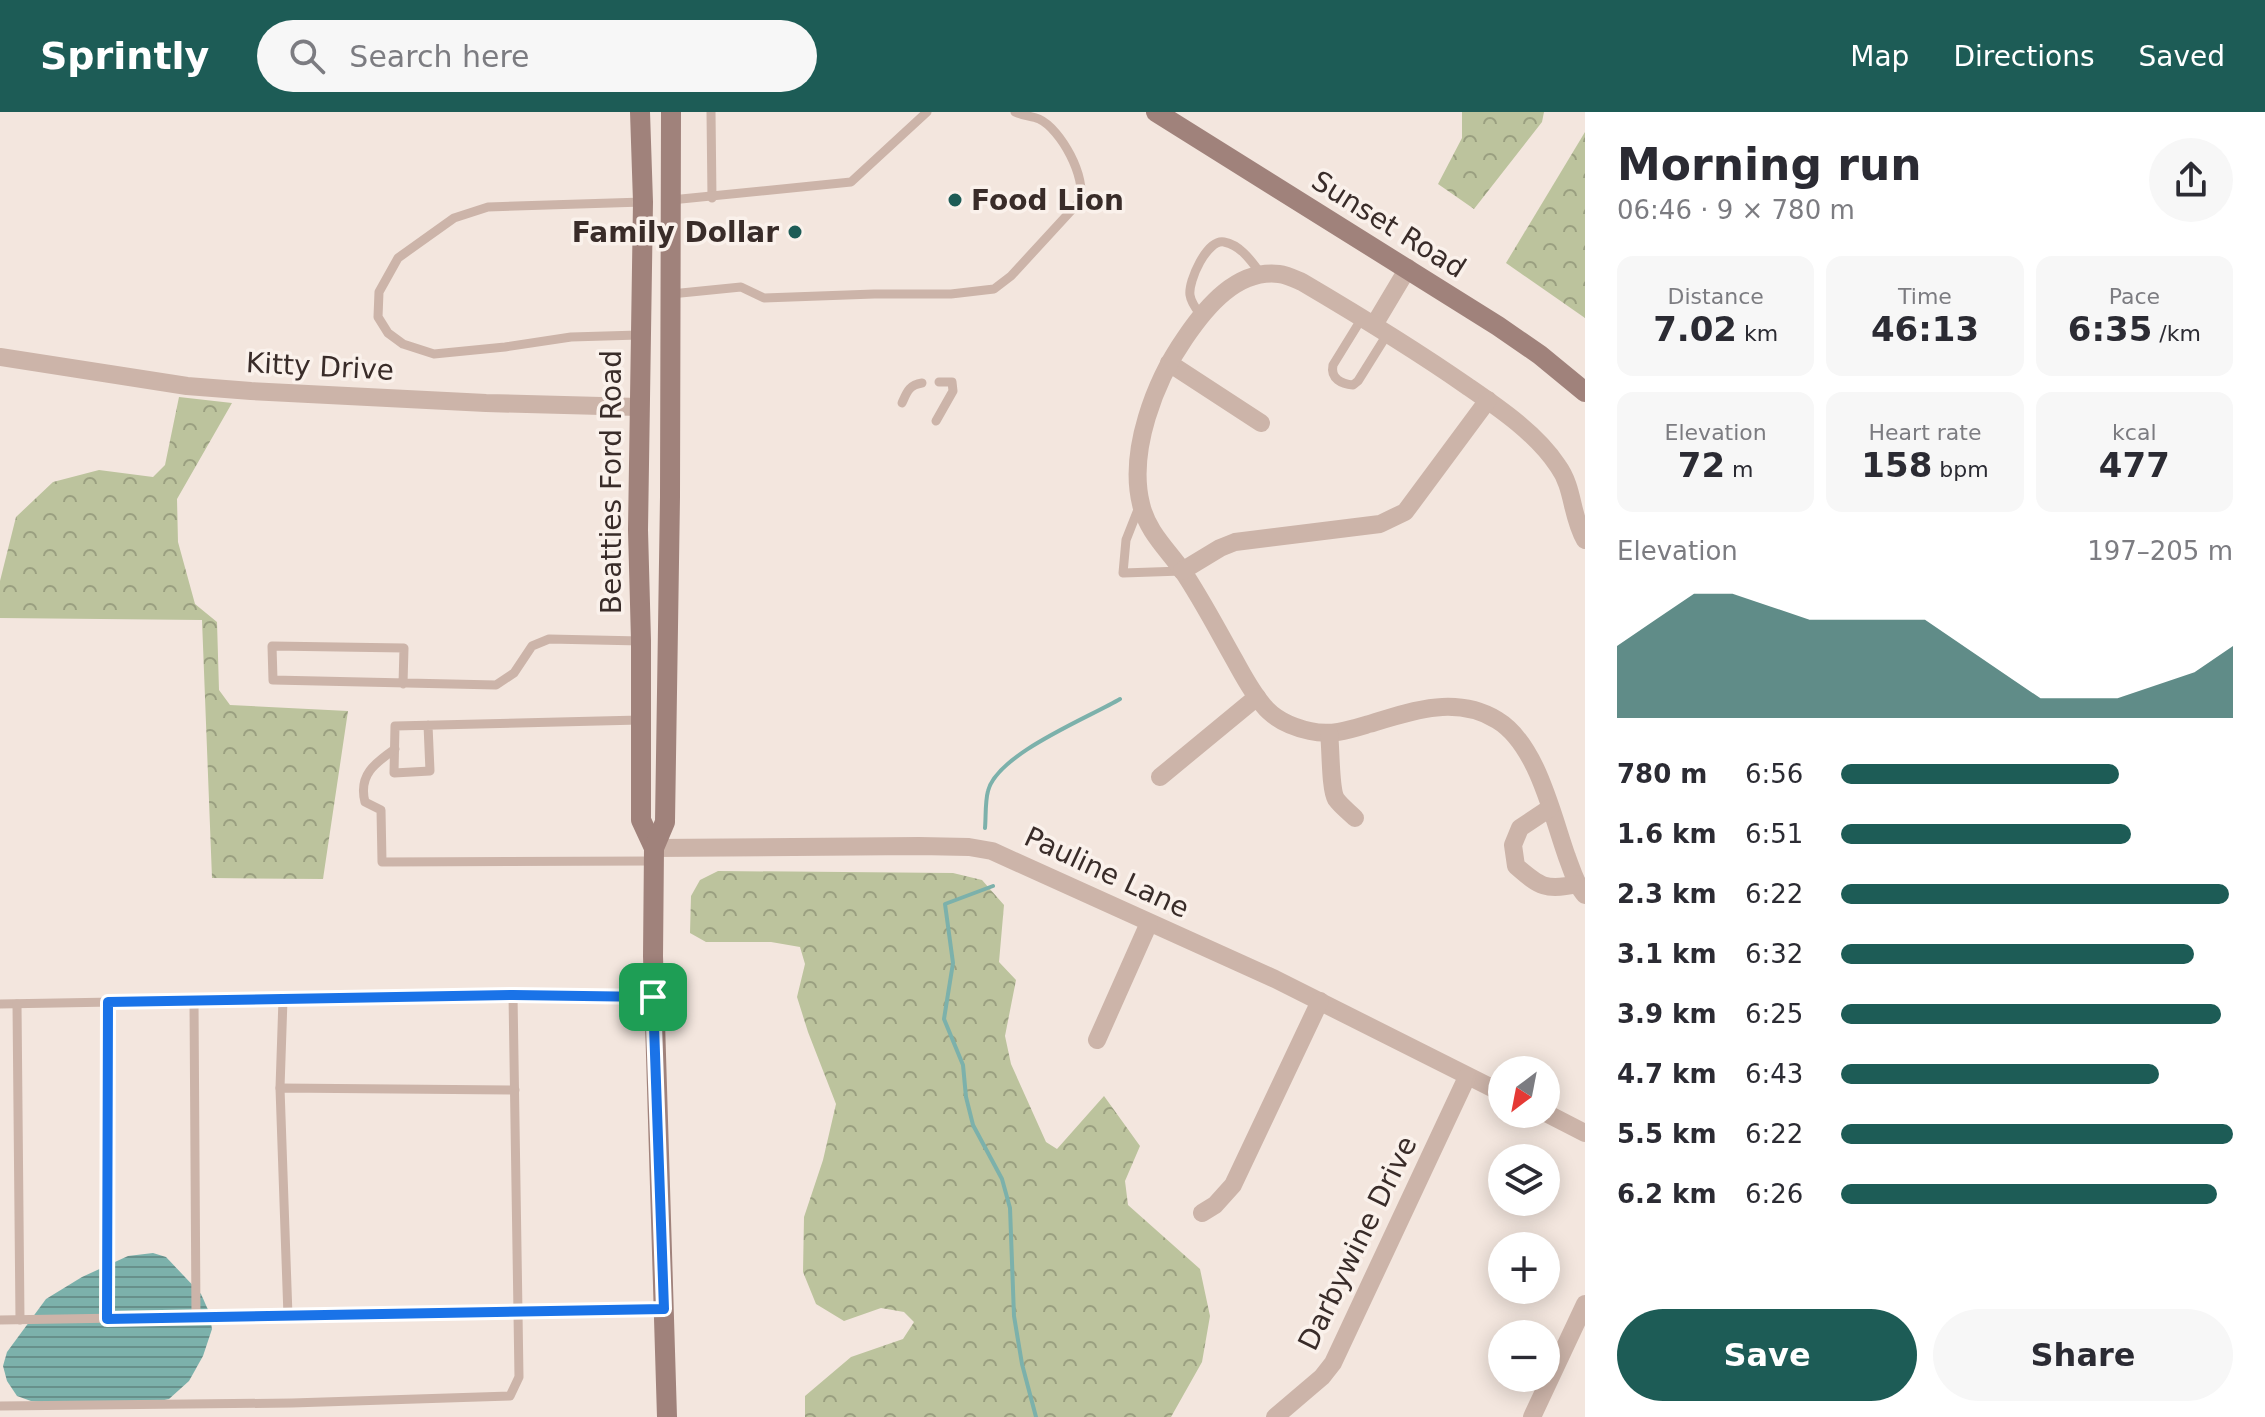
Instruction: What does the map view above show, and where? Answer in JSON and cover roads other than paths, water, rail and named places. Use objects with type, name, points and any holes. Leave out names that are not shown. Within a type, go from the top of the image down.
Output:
[{"type":"main road","name":"Beatties Ford Road","points":[[640,112],[643,202],[638,530],[641,820],[654,855]]},
{"type":"main road","name":"Beatties Ford Road","points":[[667,1417],[653,997],[654,855],[665,822],[671,112]]},
{"type":"main road","name":"Sunset Road","points":[[1156,112],[1408,268],[1530,348],[1585,392]]},
{"type":"street","points":[[1375,325],[1408,268]]},
{"type":"street","points":[[1550,808],[1520,828],[1513,845],[1516,866],[1541,885],[1581,890],[1534,765],[1519,739],[1496,719],[1459,707],[1423,709],[1329,733],[1286,723],[1264,707],[1182,571],[1153,533],[1141,504],[1138,473],[1148,414],[1169,363],[1185,338],[1228,289],[1242,279],[1261,274],[1281,274],[1302,282],[1375,325],[1488,400],[1525,430],[1546,450],[1568,481],[1574,512],[1585,540]]},
{"type":"street","name":"Kitty Drive","points":[[0,357],[187,386],[235,390],[486,403],[639,407]]},
{"type":"street","points":[[1169,363],[1261,423]]},
{"type":"street","points":[[1182,571],[1235,542],[1380,524],[1394,519],[1405,512],[1488,400]]},
{"type":"street","points":[[1160,777],[1257,697]]},
{"type":"street","points":[[1329,733],[1332,789],[1335,797],[1355,818]]},
{"type":"street","name":"Pauline Lane","points":[[654,855],[969,847],[992,851],[1320,1001],[1488,1087]]},
{"type":"street","points":[[1097,1040],[1149,923]]},
{"type":"street","points":[[1202,1213],[1215,1205],[1233,1185],[1320,1001]]},
{"type":"street","name":"Darbywine Drive","points":[[1275,1417],[1322,1377],[1333,1363],[1467,1077]]},
{"type":"street","points":[[1560,1120],[1585,1133]]},
{"type":"street","points":[[1532,1417],[1585,1304]]},
{"type":"lane","points":[[711,112],[712,198]]},
{"type":"lane","points":[[671,200],[851,182],[927,112]]},
{"type":"lane","points":[[671,294],[741,287],[764,298],[951,294],[994,289],[1011,276],[1080,201],[1083,192],[1075,163],[1057,135],[1041,120],[1015,112]]},
{"type":"lane","points":[[639,335],[571,337],[434,354],[403,344],[388,333],[378,317],[379,292],[398,258],[454,218],[488,207],[643,202]]},
{"type":"lane","points":[[1202,317],[1189,293],[1197,268],[1214,244],[1220,241],[1235,246],[1261,274]]},
{"type":"lane","points":[[1375,325],[1358,381],[1353,385],[1336,379],[1333,365],[1375,325]]},
{"type":"lane","points":[[936,421],[953,391],[952,382],[939,382]]},
{"type":"lane","points":[[902,403],[913,385],[922,383]]},
{"type":"lane","points":[[1141,504],[1126,540],[1123,573],[1182,571]]},
{"type":"lane","points":[[403,684],[404,648],[272,646],[273,680],[403,684],[496,685],[514,673],[532,646],[549,639],[641,641]]},
{"type":"lane","points":[[428,725],[430,771],[394,773],[395,726],[428,725],[640,720]]},
{"type":"lane","points":[[395,749],[376,762],[362,789],[365,802],[381,810],[382,862],[654,855]]},
{"type":"lane","points":[[0,1004],[513,995],[653,997]]},
{"type":"lane","points":[[0,1406],[292,1403],[510,1396],[519,1377],[513,995]]},
{"type":"lane","points":[[283,999],[280,1088],[288,1316]]},
{"type":"lane","points":[[194,1001],[196,1317]]},
{"type":"lane","points":[[107,1319],[108,1002]]},
{"type":"lane","points":[[17,1004],[20,1320]]},
{"type":"lane","points":[[280,1088],[515,1090]]},
{"type":"lane","points":[[0,1320],[664,1309]]},
{"type":"water","points":[[153,1253],[166,1257],[201,1294],[209,1312],[212,1329],[203,1356],[189,1381],[169,1399],[151,1403],[64,1404],[31,1401],[17,1396],[7,1381],[3,1366],[7,1352],[46,1299],[82,1277],[128,1256]]},
{"type":"waterway","points":[[985,828],[988,791],[995,777],[1008,764],[1045,738],[1120,699]]},
{"type":"waterway","points":[[993,886],[945,904],[953,963],[944,1019],[963,1065],[973,1125],[1002,1179],[1010,1208],[1014,1316],[1036,1417]]},
{"type":"place","name":"Food Lion","points":[[955,200]]},
{"type":"place","name":"Family Dollar","points":[[795,232]]}]
